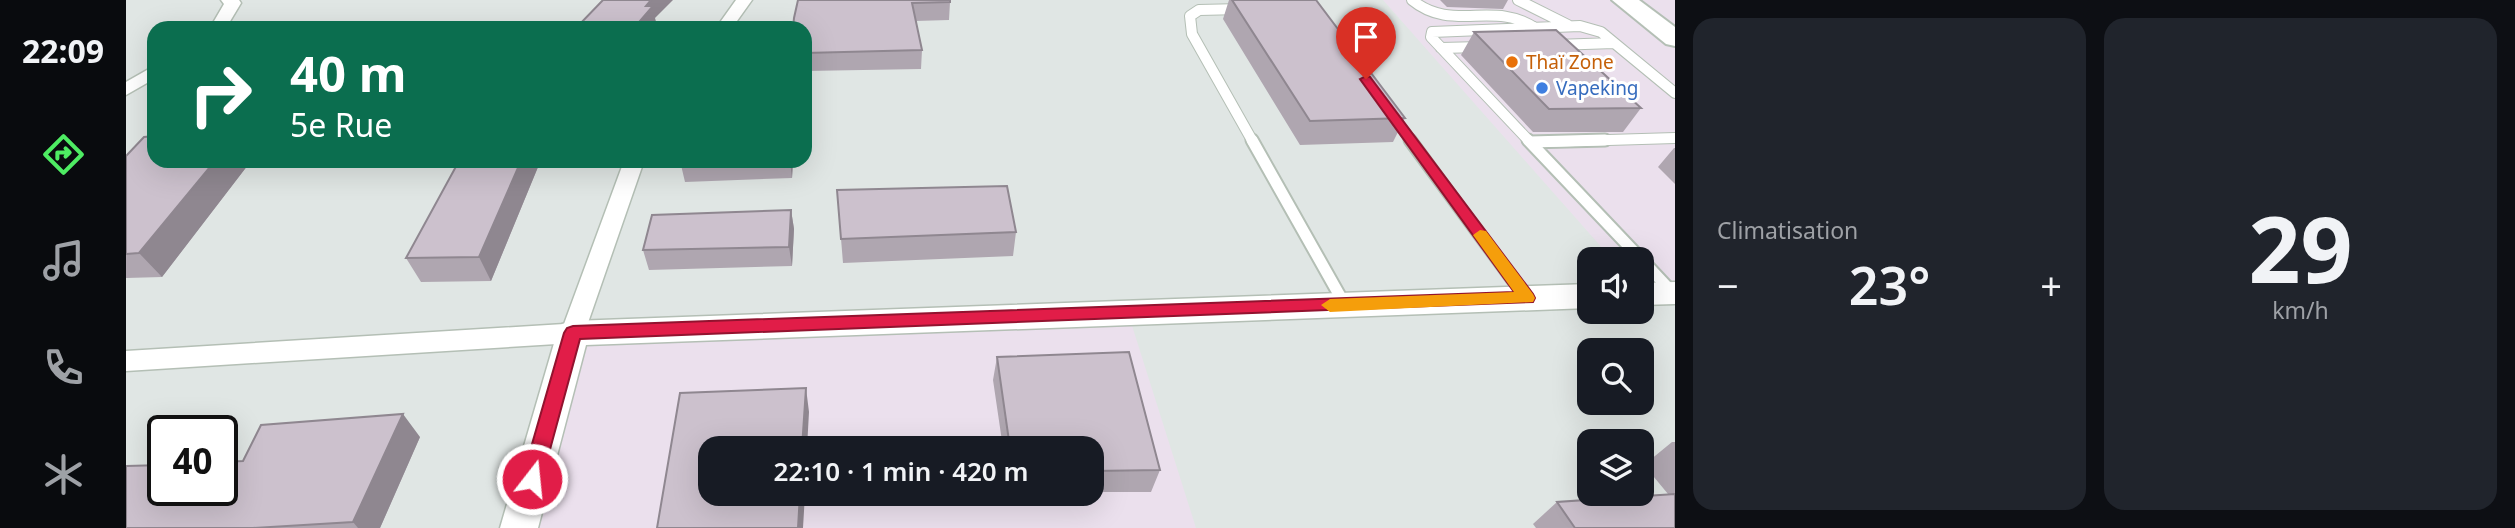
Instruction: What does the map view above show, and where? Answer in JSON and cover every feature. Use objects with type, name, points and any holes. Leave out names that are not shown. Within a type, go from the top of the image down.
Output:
[{"type":"main road","points":[[1624,0],[1675,39]]},
{"type":"main road","points":[[1651,0],[1675,17]]},
{"type":"street","points":[[222,21],[233,3],[229,0]]},
{"type":"street","points":[[729,21],[744,0]]},
{"type":"street","points":[[126,90],[147,76]]},
{"type":"street","points":[[519,528],[573,333],[632,168]]},
{"type":"street","points":[[1654,294],[1674,293]]},
{"type":"street","points":[[126,361],[573,333],[1577,296]]},
{"type":"lane","points":[[1412,0],[1422,11],[1437,16],[1509,14],[1535,28]]},
{"type":"lane","points":[[1518,0],[1572,27]]},
{"type":"lane","points":[[1251,8],[1199,10],[1190,16],[1192,34],[1345,305]]},
{"type":"lane","points":[[1630,247],[1441,48],[1431,37],[1432,32],[1572,27],[1592,29],[1614,43],[1675,93]]},
{"type":"lane","points":[[1548,45],[1614,43]]},
{"type":"lane","points":[[1441,48],[1494,46]]},
{"type":"lane","points":[[1382,101],[1527,298]]},
{"type":"lane","points":[[1530,142],[1675,138]]},
{"type":"lane","points":[[1654,272],[1674,293]]},
{"type":"shaded area","points":[[126,0],[1383,0],[1601,247],[1577,247],[1577,324],[1654,324],[1654,292],[1675,293],[1675,528],[1196,528],[1128,313],[573,333],[519,528],[126,528]]},
{"type":"building","points":[[603,0],[651,0],[646,6],[653,6],[640,21],[583,21]]},
{"type":"building","points":[[798,0],[950,0],[912,3],[922,50],[812,53],[812,21],[794,21]]},
{"type":"building","points":[[1232,0],[1316,0],[1405,118],[1310,121]]},
{"type":"building","points":[[1556,30],[1641,108],[1549,109],[1474,32]]},
{"type":"building","points":[[147,137],[147,168],[209,168],[139,253],[126,254],[126,156]]},
{"type":"building","points":[[455,168],[518,168],[479,257],[406,258]]},
{"type":"building","points":[[1007,186],[1016,232],[841,239],[837,190]]},
{"type":"building","points":[[791,210],[789,247],[643,250],[652,215]]},
{"type":"building","points":[[1129,352],[1160,470],[1104,471],[1104,436],[1008,436],[997,357]]},
{"type":"building","points":[[806,388],[803,436],[698,436],[698,506],[799,506],[798,528],[657,528],[680,393]]},
{"type":"building","points":[[403,414],[353,522],[253,528],[126,528],[126,466],[147,465],[147,506],[238,506],[238,461],[243,461],[261,425]]},
{"type":"building","points":[[1675,494],[1675,528],[1575,528],[1557,502],[1577,501],[1577,506],[1654,506],[1654,495]]},
{"type":"slow traffic","points":[[1330,305],[1527,298],[1480,235]]},
{"type":"place","name":"Thaï Zone","points":[[1512,62]]},
{"type":"place","name":"Vapeking","points":[[1542,88]]},
{"type":"route","points":[[532,479],[573,333],[1527,298],[1366,79]]}]
